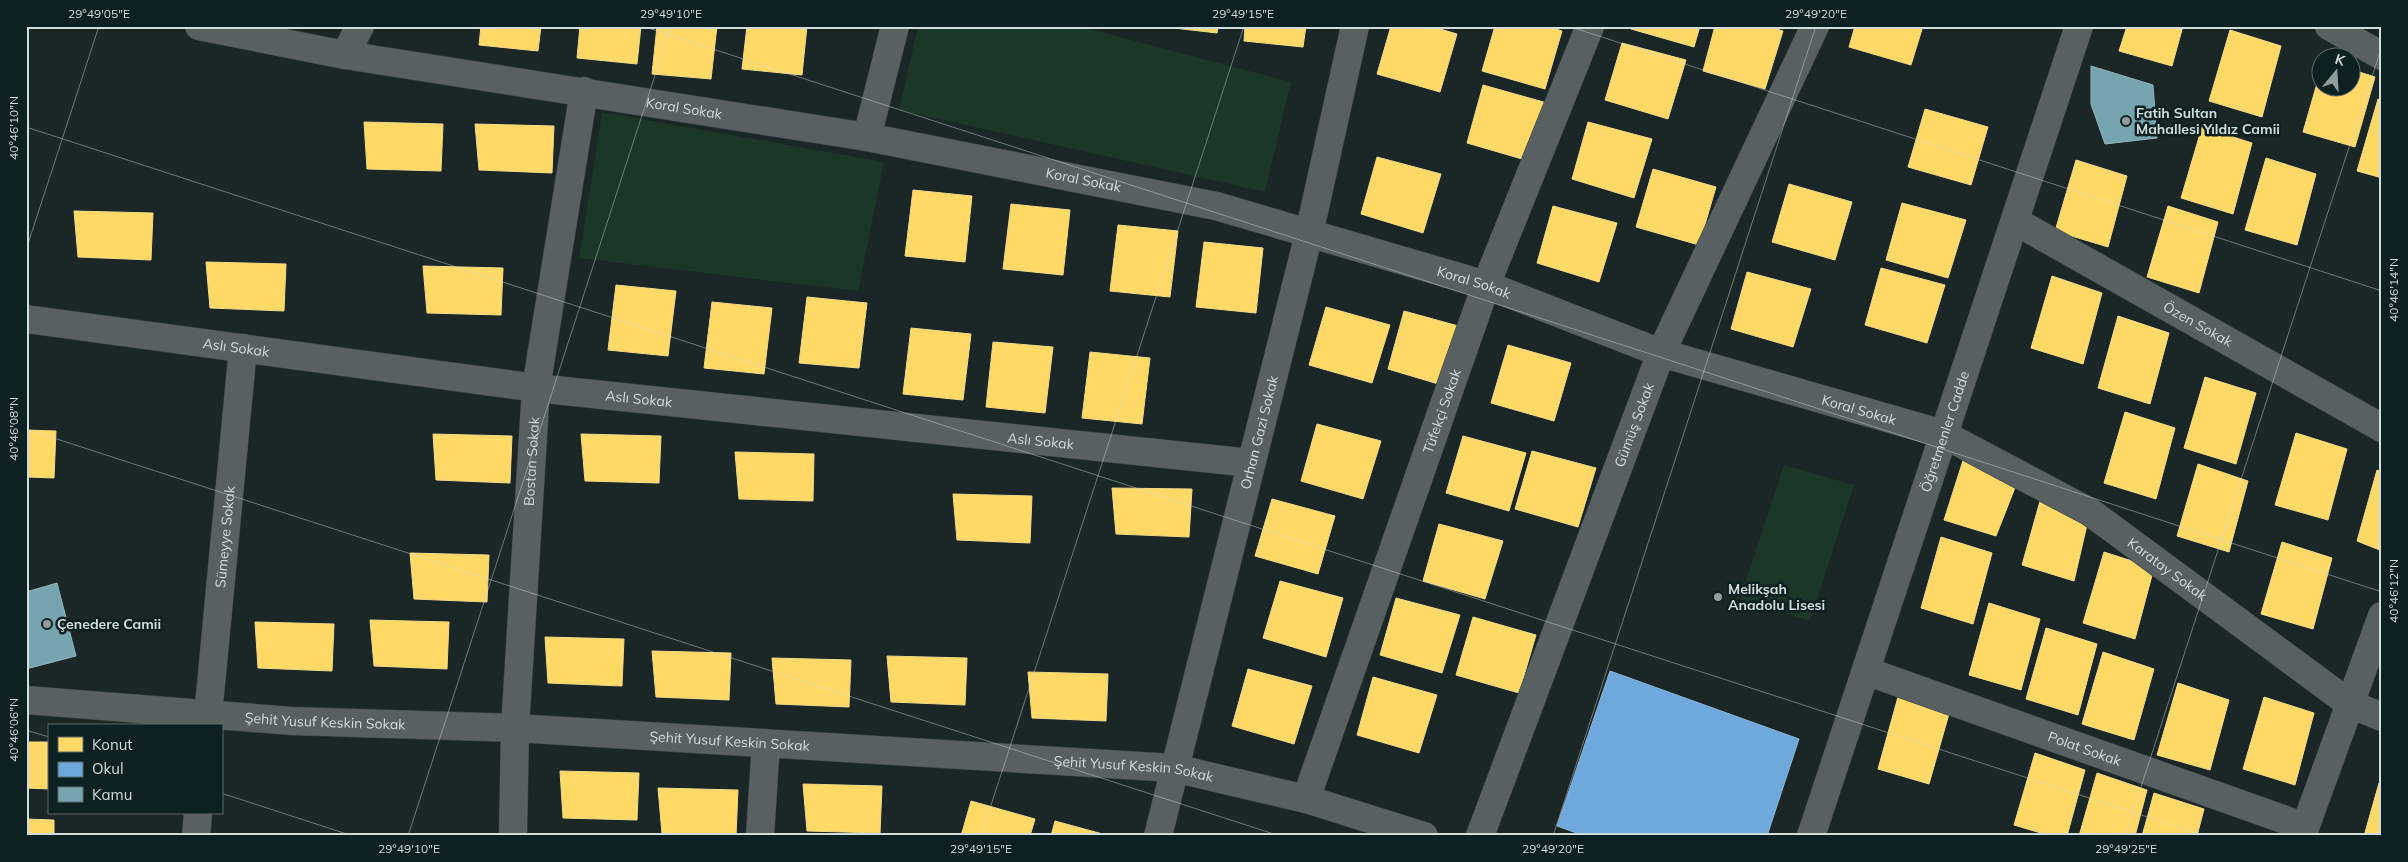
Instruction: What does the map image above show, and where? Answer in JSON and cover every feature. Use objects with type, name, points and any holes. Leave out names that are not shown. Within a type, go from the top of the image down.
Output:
[{"type":"street","name":"Koral Sokak","points":[[199,26],[345,55],[867,138],[1216,206],[1486,285],[1661,353],[1943,434]]},
{"type":"street","points":[[345,55],[360,26]]},
{"type":"street","points":[[867,138],[895,26]]},
{"type":"street","name":"Orhan Gazi Sokak","points":[[1158,836],[1309,234],[1355,26]]},
{"type":"street","name":"Tüfekçi Sokak","points":[[1306,799],[1486,285],[1590,26]]},
{"type":"street","name":"Gümüş Sokak","points":[[1480,836],[1661,353],[1815,26]]},
{"type":"street","name":"Öğretmenler Cadde","points":[[1811,836],[2079,26]]},
{"type":"street","points":[[2329,26],[2382,56]]},
{"type":"street","name":"Bostan Sokak","points":[[514,836],[515,728],[536,388],[584,92]]},
{"type":"street","name":"Özen Sokak","points":[[2015,221],[2382,428]]},
{"type":"street","name":"Aslı Sokak","points":[[26,319],[536,388],[1251,463]]},
{"type":"street","name":"Sümeyye Sokak","points":[[207,720],[243,348]]},
{"type":"street","name":"Karatay Sokak","points":[[1943,434],[2090,512],[2350,704],[2382,717]]},
{"type":"street","points":[[2303,831],[2382,616]]},
{"type":"street","name":"Polat Sokak","points":[[1866,671],[2303,831]]},
{"type":"street","name":"Şehit Yusuf Keskin Sokak","points":[[26,700],[207,720],[515,728],[1174,768],[1306,799],[1424,836]]},
{"type":"street","points":[[760,836],[766,743]]},
{"type":"street","points":[[196,836],[198,814]]},
{"type":"green space","points":[[918,26],[1078,26],[1291,82],[1265,192],[899,110]]},
{"type":"green space","points":[[602,112],[884,162],[858,291],[579,258]]},
{"type":"green space","points":[[1784,465],[1854,485],[1810,621],[1740,599]]},
{"type":"building: Konut","points":[[481,26],[541,26],[538,51],[479,45]]},
{"type":"building: Konut","points":[[580,26],[641,26],[637,64],[577,58]]},
{"type":"building: Konut","points":[[657,26],[717,26],[711,79],[652,74]]},
{"type":"building: Konut","points":[[747,26],[807,26],[802,75],[742,69]]},
{"type":"building: Konut","points":[[1157,26],[1218,26],[1217,33]]},
{"type":"building: Konut","points":[[1245,26],[1306,26],[1303,47],[1244,41]]},
{"type":"building: Konut","points":[[1391,26],[1430,26],[1457,34],[1440,92],[1377,74]]},
{"type":"building: Konut","points":[[1495,26],[1547,26],[1562,31],[1545,89],[1482,71]]},
{"type":"building: Konut","points":[[1632,26],[1700,26],[1694,47],[1631,29]]},
{"type":"building: Konut","points":[[1715,26],[1767,26],[1783,31],[1765,89],[1703,71]]},
{"type":"building: Konut","points":[[1855,26],[1923,26],[1911,65],[1849,47]]},
{"type":"building: Konut","points":[[2127,26],[2183,26],[2172,66],[2119,51]]},
{"type":"building: Konut","points":[[2230,30],[2281,46],[2262,117],[2209,101]]},
{"type":"building: Konut","points":[[1622,43],[1686,60],[1668,119],[1605,100]]},
{"type":"building: Konut","points":[[2360,72],[2375,77],[2355,147],[2303,132],[2313,98],[2360,98]]},
{"type":"building: Konut","points":[[1483,85],[1547,103],[1529,161],[1467,143]]},
{"type":"building: Konut","points":[[2378,99],[2382,100],[2382,178],[2357,171]]},
{"type":"building: Konut","points":[[1925,109],[1988,127],[1971,185],[1908,167]]},
{"type":"building: Konut","points":[[364,122],[443,124],[441,171],[367,169]]},
{"type":"building: Konut","points":[[1588,122],[1652,139],[1634,198],[1572,179]]},
{"type":"building: Konut","points":[[475,124],[554,126],[552,173],[479,170]]},
{"type":"building: Konut","points":[[2202,127],[2252,143],[2233,214],[2181,198]]},
{"type":"building: Konut","points":[[1377,157],[1441,174],[1423,233],[1361,214]]},
{"type":"building: Konut","points":[[2266,158],[2316,174],[2297,245],[2245,230]]},
{"type":"building: Konut","points":[[2076,160],[2127,176],[2108,247],[2055,231]]},
{"type":"building: Konut","points":[[1653,169],[1716,187],[1699,245],[1636,227]]},
{"type":"building: Konut","points":[[1789,184],[1852,202],[1835,260],[1772,242]]},
{"type":"building: Konut","points":[[913,190],[972,196],[965,262],[905,256]]},
{"type":"building: Konut","points":[[1902,203],[1966,220],[1948,278],[1886,260]]},
{"type":"building: Konut","points":[[1011,204],[1070,210],[1063,275],[1003,269]]},
{"type":"building: Konut","points":[[1553,206],[1617,223],[1599,282],[1537,263]]},
{"type":"building: Konut","points":[[2168,206],[2218,222],[2199,293],[2147,277]]},
{"type":"building: Konut","points":[[74,211],[153,213],[151,260],[78,257]]},
{"type":"building: Konut","points":[[1118,225],[1178,231],[1170,297],[1110,291]]},
{"type":"building: Konut","points":[[1204,242],[1263,248],[1256,313],[1196,307]]},
{"type":"building: Konut","points":[[206,262],[286,264],[284,311],[210,308]]},
{"type":"building: Konut","points":[[423,266],[503,268],[501,315],[427,313]]},
{"type":"building: Konut","points":[[1881,268],[1945,285],[1927,343],[1865,325]]},
{"type":"building: Konut","points":[[1747,272],[1811,289],[1793,347],[1731,329]]},
{"type":"building: Konut","points":[[2052,276],[2102,293],[2083,364],[2031,348]]},
{"type":"building: Konut","points":[[616,285],[676,291],[668,356],[608,350]]},
{"type":"building: Konut","points":[[807,297],[867,303],[859,368],[799,363]]},
{"type":"building: Konut","points":[[712,302],[772,308],[764,374],[704,368]]},
{"type":"building: Konut","points":[[1326,307],[1390,325],[1372,383],[1309,365]]},
{"type":"building: Konut","points":[[1404,311],[1462,327],[1445,386],[1388,369]]},
{"type":"building: Konut","points":[[2118,316],[2169,333],[2150,404],[2098,388]]},
{"type":"building: Konut","points":[[911,328],[971,334],[963,400],[903,394]]},
{"type":"building: Konut","points":[[993,342],[1053,347],[1045,413],[986,407]]},
{"type":"building: Konut","points":[[1508,345],[1571,363],[1554,421],[1491,403]]},
{"type":"building: Konut","points":[[1090,352],[1150,358],[1142,424],[1082,418]]},
{"type":"building: Konut","points":[[2205,377],[2256,393],[2236,464],[2184,448]]},
{"type":"building: Konut","points":[[2125,412],[2175,428],[2156,499],[2104,483]]},
{"type":"building: Konut","points":[[1317,424],[1381,441],[1363,499],[1301,481]]},
{"type":"building: Konut","points":[[26,430],[56,431],[54,478],[26,477]]},
{"type":"building: Konut","points":[[2296,433],[2347,449],[2328,520],[2275,505]]},
{"type":"building: Konut","points":[[433,434],[512,436],[510,483],[436,480]]},
{"type":"building: Konut","points":[[581,434],[661,436],[659,483],[585,481]]},
{"type":"building: Konut","points":[[1463,436],[1526,453],[1509,511],[1446,493]]},
{"type":"building: Konut","points":[[1967,448],[2020,475],[1996,536],[1944,520]]},
{"type":"building: Konut","points":[[1532,451],[1596,468],[1578,527],[1515,509]]},
{"type":"building: Konut","points":[[735,452],[814,454],[813,501],[739,499]]},
{"type":"building: Konut","points":[[2198,464],[2248,481],[2229,552],[2177,536]]},
{"type":"building: Konut","points":[[2377,470],[2382,472],[2382,551],[2357,541]]},
{"type":"building: Konut","points":[[2044,487],[2090,512],[2074,581],[2022,565]]},
{"type":"building: Konut","points":[[1112,488],[1192,489],[1189,537],[1116,534]]},
{"type":"building: Konut","points":[[953,494],[1032,496],[1030,543],[957,540]]},
{"type":"building: Konut","points":[[1272,499],[1335,516],[1318,574],[1255,556]]},
{"type":"building: Konut","points":[[1439,524],[1503,541],[1485,599],[1423,581]]},
{"type":"building: Konut","points":[[1941,537],[1992,553],[1973,624],[1921,608]]},
{"type":"building: Konut","points":[[2282,542],[2332,558],[2313,629],[2261,614]]},
{"type":"building: Konut","points":[[2104,552],[2154,568],[2135,639],[2083,623]]},
{"type":"building: Konut","points":[[410,553],[489,555],[487,602],[414,599]]},
{"type":"building: Konut","points":[[1280,581],[1343,598],[1326,657],[1263,638]]},
{"type":"building: Konut","points":[[1396,598],[1460,615],[1442,673],[1380,655]]},
{"type":"building: Konut","points":[[1989,603],[2040,619],[2021,690],[1969,675]]},
{"type":"building: Konut","points":[[1473,617],[1536,635],[1519,693],[1456,675]]},
{"type":"building: Konut","points":[[370,620],[449,622],[447,669],[374,666]]},
{"type":"building: Konut","points":[[255,622],[334,624],[332,671],[258,668]]},
{"type":"building: Konut","points":[[2046,628],[2097,644],[2078,715],[2026,699]]},
{"type":"building: Konut","points":[[545,637],[624,639],[622,686],[548,683]]},
{"type":"building: Konut","points":[[652,651],[731,653],[729,700],[656,697]]},
{"type":"building: Konut","points":[[2103,652],[2154,669],[2134,740],[2082,724]]},
{"type":"building: Konut","points":[[887,656],[967,658],[965,705],[891,702]]},
{"type":"building: Konut","points":[[772,658],[851,660],[849,707],[776,704]]},
{"type":"building: Konut","points":[[1248,669],[1312,686],[1294,744],[1232,726]]},
{"type":"building: Konut","points":[[1028,672],[1108,674],[1106,721],[1032,718]]},
{"type":"building: Konut","points":[[1373,677],[1437,695],[1419,753],[1357,735]]},
{"type":"building: Konut","points":[[2178,683],[2229,700],[2210,770],[2157,755]]},
{"type":"building: Konut","points":[[1898,697],[1949,714],[1929,784],[1878,769]]},
{"type":"building: Konut","points":[[2264,697],[2314,713],[2295,785],[2243,769]]},
{"type":"building: Konut","points":[[26,742],[48,742],[48,789],[26,788]]},
{"type":"building: Konut","points":[[2035,753],[2085,770],[2067,836],[2051,836],[2014,825]]},
{"type":"building: Konut","points":[[560,771],[639,773],[637,820],[563,818]]},
{"type":"building: Konut","points":[[2097,773],[2147,790],[2135,836],[2079,836]]},
{"type":"building: Konut","points":[[2379,783],[2382,784],[2382,836],[2364,836]]},
{"type":"building: Konut","points":[[803,784],[882,786],[880,833],[807,831]]},
{"type":"building: Konut","points":[[658,788],[738,790],[736,836],[662,834]]},
{"type":"building: Konut","points":[[2154,793],[2204,809],[2197,836],[2142,836]]},
{"type":"building: Konut","points":[[971,801],[1035,819],[1030,836],[961,836]]},
{"type":"building: Konut","points":[[26,819],[54,820],[54,836],[26,836]]},
{"type":"building: Konut","points":[[1055,821],[1110,836],[1051,836]]},
{"type":"building: Okul","points":[[1610,671],[1799,739],[1767,836],[1585,836],[1557,826]]},
{"type":"building: Kamu","name":"Fatih Sultan Mahallesi Yıldız Camii","points":[[2091,66],[2153,85],[2157,138],[2105,144],[2091,104]]},
{"type":"building: Kamu","name":"Çenedere Camii","points":[[57,583],[76,656],[26,669],[26,592]]},
{"type":"place","name":"Fatih Sultan Mahallesi Yıldız Camii","points":[[2126,121]]},
{"type":"place","name":"Melikşah Anadolu Lisesi","points":[[1718,597]]},
{"type":"place","name":"Çenedere Camii","points":[[47,624]]}]
